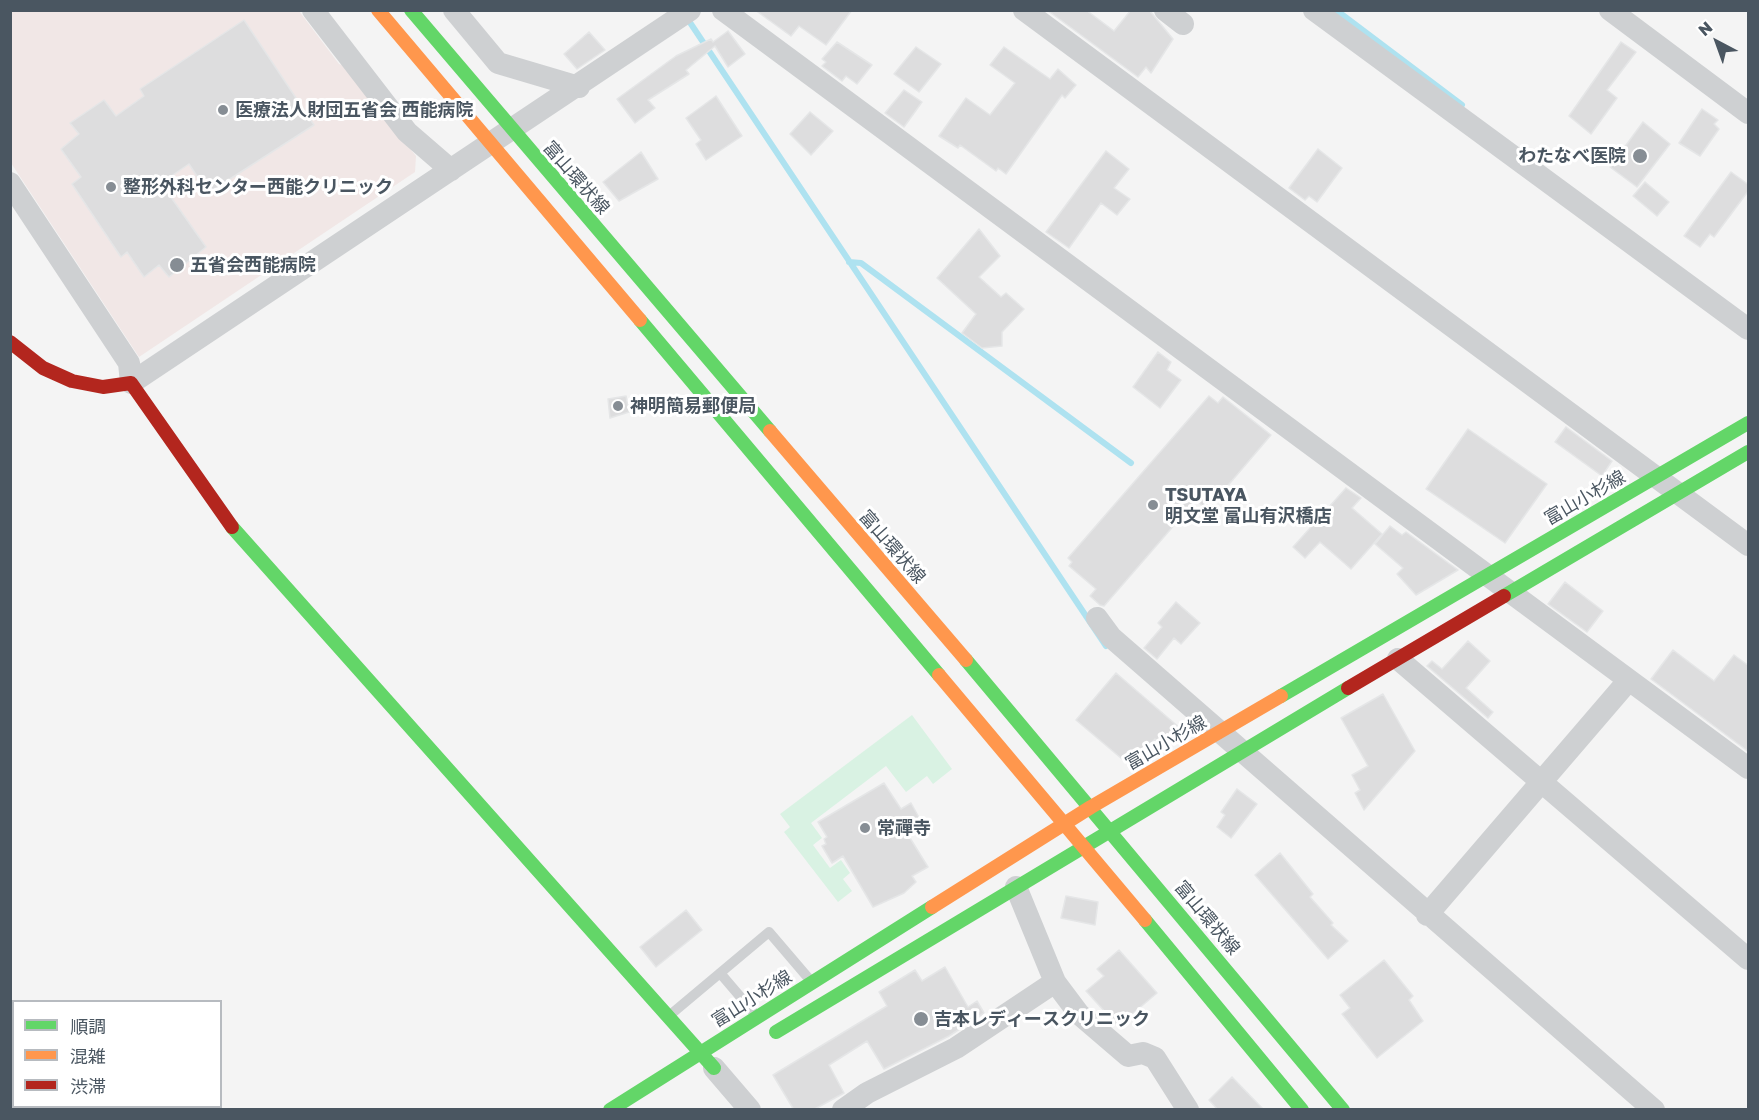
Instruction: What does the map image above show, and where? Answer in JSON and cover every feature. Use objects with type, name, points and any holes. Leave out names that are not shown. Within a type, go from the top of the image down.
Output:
[{"type":"main road","points":[[378,10],[1084,847],[1302,1110]]},
{"type":"main road","name":"富山環状線","points":[[411,10],[1111,830],[1342,1110]]},
{"type":"main road","points":[[10,342],[43,368],[72,381],[103,387],[131,383],[230,524],[710,1065]]},
{"type":"main road","name":"富山小杉線","points":[[610,1110],[710,1065],[758,1016],[1091,807],[1749,423]]},
{"type":"main road","points":[[765,1038],[1242,750],[1749,452]]},
{"type":"street","points":[[313,10],[407,132],[452,170]]},
{"type":"street","points":[[454,10],[498,63],[579,87]]},
{"type":"street","points":[[723,10],[1628,681],[1749,768]]},
{"type":"street","points":[[1024,10],[1749,545]]},
{"type":"street","points":[[1165,10],[1184,24]]},
{"type":"street","points":[[1314,10],[1749,329]]},
{"type":"street","points":[[1610,10],[1749,113]]},
{"type":"street","points":[[10,183],[129,363],[131,383],[579,87],[676,15]]},
{"type":"street","points":[[1097,618],[1111,637],[1427,915],[1654,1110]]},
{"type":"street","points":[[1398,659],[1749,959]]},
{"type":"street","points":[[1427,915],[1628,681]]},
{"type":"street","points":[[1016,887],[1055,982],[1079,1014],[1117,1049],[1128,1056],[1143,1053],[1155,1058],[1188,1110]]},
{"type":"street","points":[[843,1110],[867,1093],[956,1048],[1055,982]]},
{"type":"street","points":[[710,1065],[750,1110]]},
{"type":"lane","points":[[668,1017],[769,932],[812,982]]},
{"type":"lane","points":[[720,973],[758,1016]]},
{"type":"shaded area","name":"五省会西能病院","points":[[10,11],[299,11],[339,64],[344,66],[416,156],[415,172],[139,357],[11,163]]},
{"type":"green space","points":[[912,715],[952,769],[933,784],[927,776],[906,792],[886,766],[811,823],[822,838],[813,845],[830,868],[841,860],[850,873],[843,879],[852,891],[838,902],[784,832],[790,827],[780,814]]},
{"type":"building","points":[[755,10],[852,10],[826,45],[799,26],[791,36]]},
{"type":"building","points":[[1047,10],[1086,10],[1114,31],[1131,10],[1149,10],[1173,39],[1151,73],[1146,67],[1138,77]]},
{"type":"building","points":[[244,20],[314,125],[208,193],[189,164],[161,183],[206,247],[169,277],[159,265],[144,277],[127,252],[121,257],[72,184],[81,177],[61,149],[79,134],[70,123],[104,100],[116,116],[144,96],[140,89]]},
{"type":"building","points":[[728,31],[745,54],[728,67],[715,46],[686,70],[689,74],[648,100],[655,108],[635,123],[617,99],[676,56],[711,39],[713,42]]},
{"type":"building","points":[[589,32],[605,50],[577,69],[564,54]]},
{"type":"building","points":[[837,42],[872,65],[857,84],[846,76],[842,81],[822,66],[826,62],[822,59]]},
{"type":"building","points":[[1621,42],[1636,52],[1607,90],[1617,98],[1591,134],[1569,116]]},
{"type":"building","points":[[916,47],[941,64],[919,92],[894,74]]},
{"type":"building","points":[[1004,47],[1050,79],[1058,69],[1076,85],[1065,98],[1062,95],[1006,174],[998,168],[996,171],[960,145],[958,148],[939,136],[966,98],[990,115],[1015,83],[990,65]]},
{"type":"building","points":[[904,90],[922,102],[904,127],[885,113]]},
{"type":"building","points":[[716,96],[742,136],[706,160],[696,144],[701,140],[686,118]]},
{"type":"building","points":[[1702,109],[1718,120],[1714,124],[1719,129],[1700,156],[1679,143]]},
{"type":"building","points":[[810,112],[833,131],[811,155],[790,134]]},
{"type":"building","name":"わたなべ医院","points":[[1643,122],[1670,144],[1637,187],[1610,167]]},
{"type":"building","points":[[1318,149],[1342,168],[1317,202],[1309,196],[1305,200],[1289,188]]},
{"type":"building","points":[[1106,151],[1129,169],[1114,188],[1130,199],[1117,215],[1101,203],[1069,248],[1046,232]]},
{"type":"building","points":[[641,152],[658,179],[619,201],[603,182]]},
{"type":"building","points":[[1731,172],[1749,185],[1749,190],[1714,237],[1710,234],[1700,247],[1684,236]]},
{"type":"building","points":[[1645,182],[1669,202],[1657,216],[1633,196]]},
{"type":"building","points":[[979,229],[1000,256],[979,277],[1001,297],[1006,293],[1024,309],[1002,332],[1002,346],[982,348],[962,333],[976,314],[937,278]]},
{"type":"building","points":[[1158,352],[1171,362],[1167,370],[1181,380],[1160,408],[1133,387]]},
{"type":"building","name":"神明簡易郵便局","points":[[626,396],[629,412],[610,418],[608,399]]},
{"type":"building","name":"TSUTAYA 明文堂 富山有沢橋店","points":[[1209,396],[1218,403],[1223,397],[1271,435],[1207,510],[1196,500],[1104,606],[1100,605],[1090,596],[1096,589],[1069,566],[1072,562],[1068,558]]},
{"type":"building","points":[[1566,427],[1612,461],[1602,476],[1555,442]]},
{"type":"building","points":[[1468,429],[1547,484],[1505,543],[1426,489]]},
{"type":"building","points":[[1346,488],[1361,498],[1352,508],[1382,534],[1351,569],[1320,542],[1305,558],[1293,547]]},
{"type":"building","points":[[1390,526],[1402,535],[1406,532],[1458,570],[1416,595],[1397,574],[1403,568],[1375,544]]},
{"type":"building","points":[[1565,582],[1603,611],[1587,632],[1548,604]]},
{"type":"building","points":[[1176,602],[1200,623],[1181,644],[1174,638],[1157,659],[1144,648],[1162,627],[1158,623]]},
{"type":"building","points":[[1468,641],[1490,661],[1466,688],[1493,712],[1488,718],[1427,666],[1432,661],[1442,669]]},
{"type":"building","points":[[1673,650],[1714,681],[1734,655],[1749,666],[1749,752],[1651,679]]},
{"type":"building","points":[[1116,673],[1181,729],[1161,744],[1155,739],[1140,757],[1128,764],[1076,720]]},
{"type":"building","points":[[1383,694],[1415,751],[1364,810],[1355,793],[1360,790],[1352,775],[1368,766],[1341,718]]},
{"type":"building","name":"常禪寺","points":[[884,783],[901,809],[911,803],[921,821],[905,830],[928,867],[912,876],[916,882],[904,893],[873,907],[843,856],[832,863],[822,846],[826,844],[824,839],[827,837],[818,822]]},
{"type":"building","points":[[1237,789],[1257,804],[1231,838],[1217,827],[1225,815],[1221,812]]},
{"type":"building","points":[[1280,853],[1313,894],[1310,897],[1333,923],[1331,925],[1348,941],[1328,959],[1255,875]]},
{"type":"building","points":[[1066,896],[1098,902],[1095,925],[1061,918]]},
{"type":"building","points":[[686,910],[702,930],[656,967],[640,947]]},
{"type":"building","points":[[1119,950],[1157,993],[1118,1026],[1086,991],[1104,976],[1097,969]]},
{"type":"building","points":[[1384,960],[1413,996],[1409,1000],[1423,1021],[1377,1058],[1342,1014],[1350,1008],[1340,995]]},
{"type":"building","name":"吉本レディースクリニック","points":[[945,967],[968,1007],[977,1001],[984,1013],[949,1036],[884,1069],[867,1041],[829,1065],[844,1093],[813,1110],[794,1110],[773,1075],[887,1006],[879,992],[915,970],[922,981]]},
{"type":"building","points":[[1232,1077],[1264,1110],[1218,1110],[1209,1100]]},
{"type":"waterway","points":[[1336,10],[1462,105]]},
{"type":"waterway","points":[[687,18],[1106,646]]},
{"type":"waterway","points":[[849,262],[861,263],[1131,463]]},
{"type":"traffic: fast","points":[[411,10],[770,431]]},
{"type":"traffic: fast","points":[[640,320],[939,675]]},
{"type":"traffic: fast","points":[[1281,696],[1748,423]]},
{"type":"traffic: fast","points":[[1504,596],[1748,452]]},
{"type":"traffic: fast","points":[[232,527],[714,1068]]},
{"type":"traffic: fast","points":[[966,660],[1343,1110]]},
{"type":"traffic: fast","points":[[776,1032],[1348,688]]},
{"type":"traffic: fast","points":[[610,1110],[932,907]]},
{"type":"traffic: fast","points":[[1145,920],[1302,1110]]},
{"type":"traffic: slow","points":[[378,10],[640,320]]},
{"type":"traffic: slow","points":[[770,431],[966,660]]},
{"type":"traffic: slow","points":[[939,675],[1145,920]]},
{"type":"traffic: slow","points":[[932,907],[1091,807],[1281,696]]},
{"type":"traffic: jam","points":[[10,342],[43,368],[72,381],[103,387],[131,383],[232,527]]},
{"type":"traffic: jam","points":[[1348,688],[1504,596]]},
{"type":"place","name":"医療法人財団五省会 西能病院","points":[[223,110]]},
{"type":"place","name":"わたなべ医院","points":[[1640,156]]},
{"type":"place","name":"整形外科センター西能クリニック","points":[[111,187]]},
{"type":"place","name":"五省会西能病院","points":[[177,265]]},
{"type":"place","name":"神明簡易郵便局","points":[[618,406]]},
{"type":"place","name":"TSUTAYA 明文堂 富山有沢橋店","points":[[1153,505]]},
{"type":"place","name":"常禪寺","points":[[865,828]]},
{"type":"place","name":"吉本レディースクリニック","points":[[921,1019]]}]
